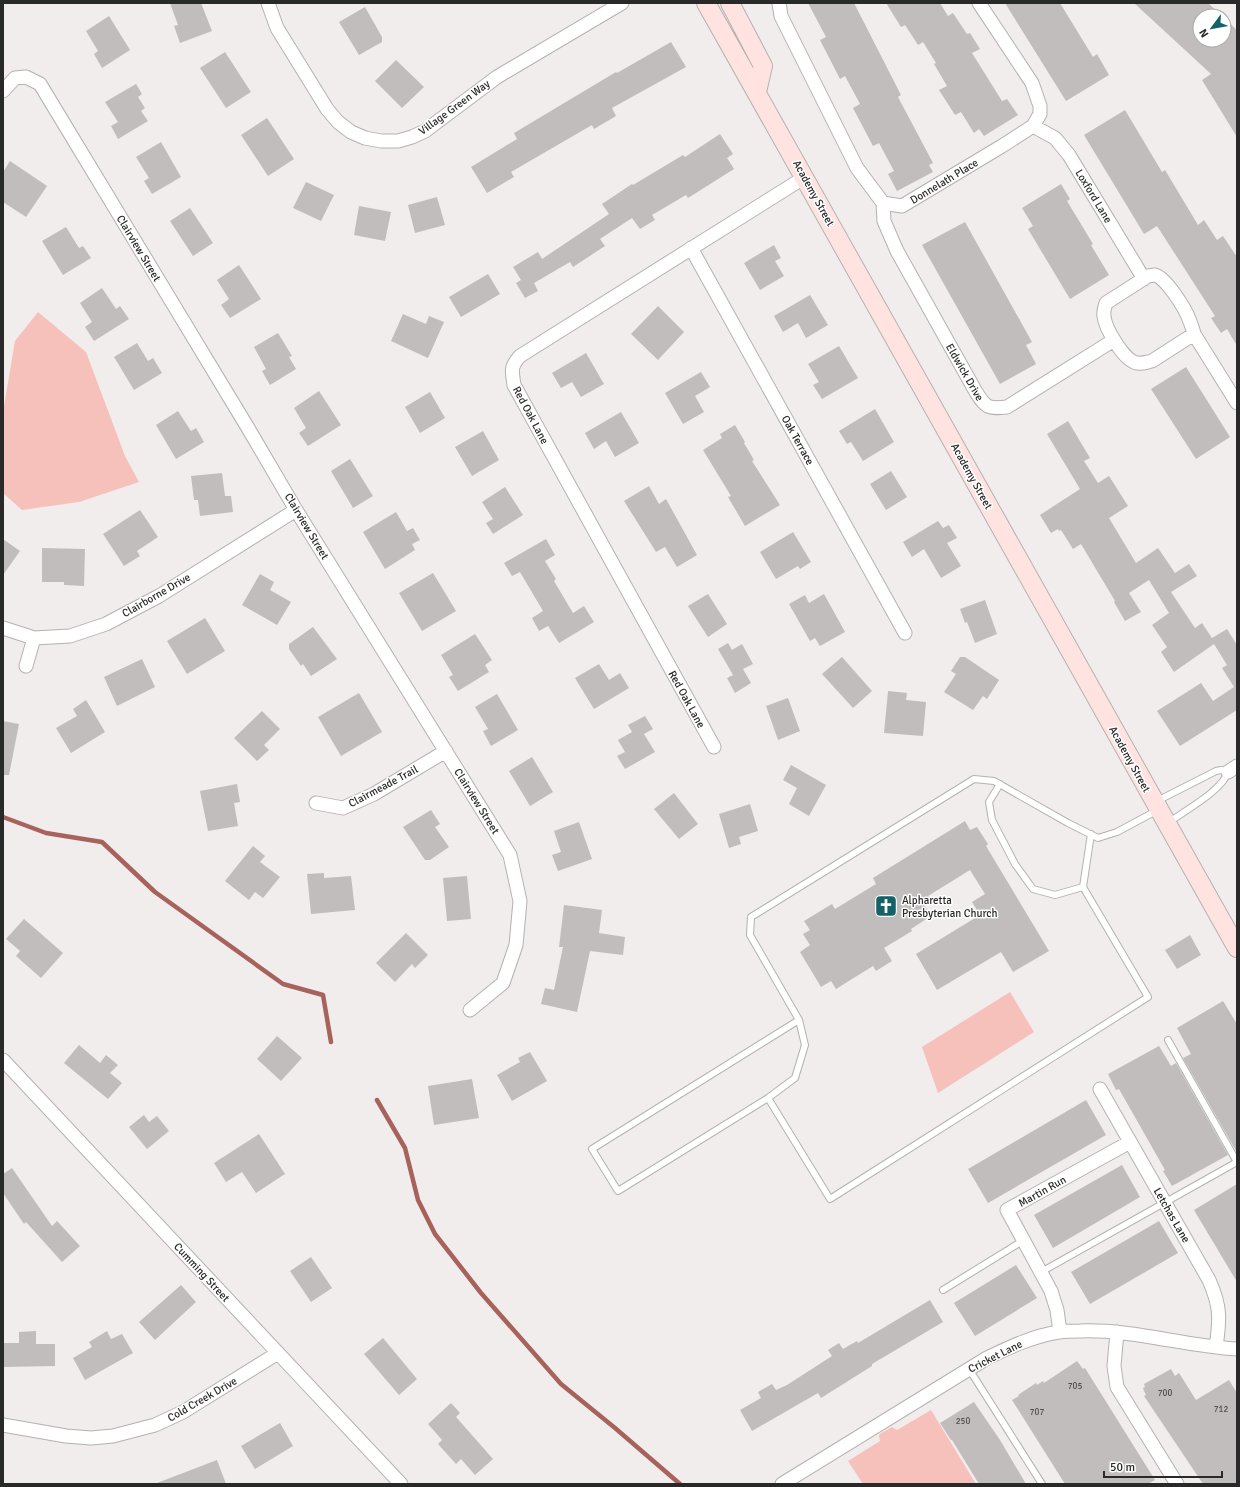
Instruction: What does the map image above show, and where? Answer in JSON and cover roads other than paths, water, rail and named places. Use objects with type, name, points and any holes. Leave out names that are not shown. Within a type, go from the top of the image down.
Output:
[{"type":"street","name":"Village Green Way","points":[[268,3],[277,28],[327,108],[338,122],[350,132],[365,138],[381,141],[398,141],[425,131],[497,76],[622,3]]},
{"type":"street","name":"Academy Street","points":[[706,3],[1237,948]]},
{"type":"street","points":[[730,3],[763,66],[757,92]]},
{"type":"street","points":[[779,3],[781,16],[857,168],[866,183],[883,203]]},
{"type":"street","points":[[979,3],[1032,83],[1040,106],[1040,114],[1033,126]]},
{"type":"street","name":"Clairview Street","points":[[3,91],[15,78],[26,77],[40,84],[296,510],[510,854],[520,901],[516,944],[502,982],[470,1010]]},
{"type":"street","name":"Donnelath Place","points":[[883,203],[902,206],[1033,126]]},
{"type":"street","name":"Loxford Lane","points":[[1033,126],[1055,138],[1070,155],[1144,279]]},
{"type":"street","name":"Red Oak Lane","points":[[714,747],[514,385],[512,370],[514,363],[520,356],[805,177]]},
{"type":"street","name":"Eldwick Drive","points":[[883,203],[884,221],[896,251],[976,392],[983,403],[992,409],[1007,407],[1114,340]]},
{"type":"street","name":"Oak Terrace","points":[[692,248],[905,633]]},
{"type":"street","points":[[1194,334],[1152,361],[1146,363],[1136,363],[1126,358],[1105,323],[1104,310],[1106,303],[1148,276],[1159,276],[1181,304],[1189,318],[1194,334],[1237,403]]},
{"type":"street","name":"Clairborne Drive","points":[[3,628],[34,638],[70,636],[106,624],[159,596],[296,510]]},
{"type":"street","points":[[26,666],[34,638]]},
{"type":"street","name":"Clairmeade Trail","points":[[316,803],[343,808],[374,794],[446,751]]},
{"type":"street","name":"Cumming Street","points":[[3,1060],[401,1484]]},
{"type":"street","name":"Letchas Lane","points":[[1100,1089],[1209,1280],[1216,1296],[1219,1310],[1219,1325],[1216,1347]]},
{"type":"street","name":"Martin Run","points":[[1060,1332],[1051,1291],[1007,1210],[1130,1142]]},
{"type":"street","name":"Cricket Lane","points":[[788,1482],[969,1369],[1008,1348],[1035,1337],[1060,1332],[1117,1332],[1188,1344],[1237,1349]]},
{"type":"street","points":[[1117,1332],[1114,1366],[1117,1387],[1177,1484]]},
{"type":"street","name":"Cold Creek Drive","points":[[3,1425],[66,1436],[91,1438],[113,1436],[155,1426],[183,1412],[278,1353]]},
{"type":"lane","points":[[1160,812],[1216,770],[1232,769]]},
{"type":"lane","points":[[799,1020],[592,1149],[618,1191],[768,1098],[795,1078],[805,1045],[799,1020],[750,935],[751,917],[974,779],[994,781],[1068,823],[1098,838],[1118,832],[1160,812],[1214,790],[1226,778],[1232,769]]},
{"type":"lane","points":[[1000,784],[989,802],[992,820],[1014,864],[1033,889],[1055,894],[1083,887]]},
{"type":"lane","points":[[768,1098],[830,1199],[1148,997],[1083,887],[1091,834]]},
{"type":"lane","points":[[1041,1272],[1237,1162],[1168,1040]]},
{"type":"lane","points":[[943,1290],[1024,1240]]},
{"type":"lane","points":[[969,1369],[1042,1484]]},
{"type":"waterway","points":[[3,817],[46,833],[102,842],[155,892],[283,984],[323,995],[331,1042]]},
{"type":"waterway","points":[[377,1100],[405,1148],[418,1200],[435,1234],[481,1293],[561,1384],[680,1484]]},
{"type":"place","name":"Alpharetta Presbyterian Church","points":[[886,906]]}]
